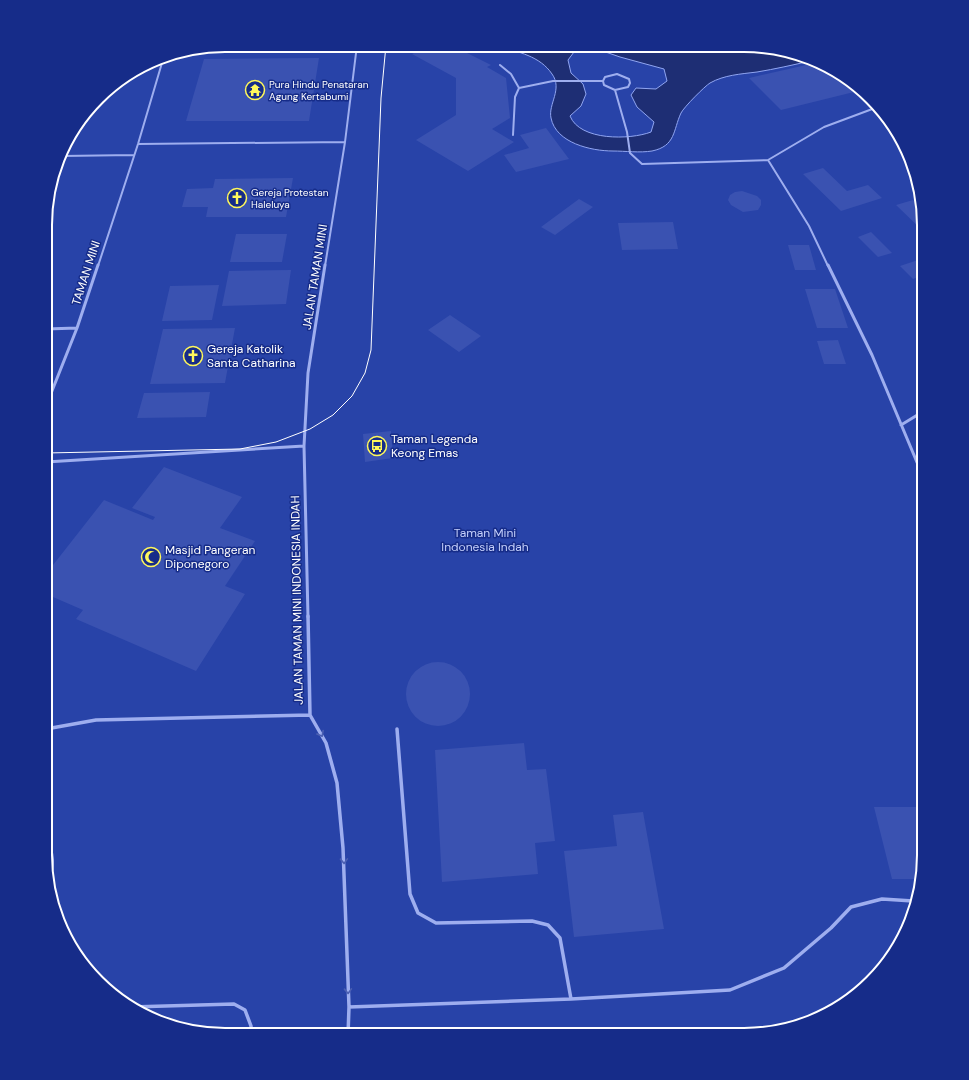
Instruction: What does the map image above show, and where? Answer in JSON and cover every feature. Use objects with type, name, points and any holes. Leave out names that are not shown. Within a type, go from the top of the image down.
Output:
[{"type":"lane","name":"JALAN TAMAN MINI","points":[[304,446],[308,373],[345,142],[356,52]]},
{"type":"lane","name":"TAMAN MINI","points":[[52,391],[77,328],[138,144],[162,64]]},
{"type":"lane","points":[[500,65],[510,74],[519,88]]},
{"type":"lane","points":[[617,74],[628,79],[630,83],[628,87],[616,90],[604,85],[603,81],[605,77],[617,74]]},
{"type":"lane","points":[[519,88],[553,81],[603,81]]},
{"type":"lane","points":[[514,135],[515,97],[519,88]]},
{"type":"lane","points":[[616,90],[627,132],[630,153],[642,164],[657,165],[768,160],[824,127],[872,109]]},
{"type":"lane","points":[[138,144],[345,142]]},
{"type":"lane","points":[[66,156],[134,155]]},
{"type":"lane","points":[[768,160],[809,226],[872,355],[917,463]]},
{"type":"lane","points":[[52,329],[77,328]]},
{"type":"lane","points":[[901,425],[917,415]]},
{"type":"lane","points":[[52,462],[304,446]]},
{"type":"lane","name":"JALAN TAMAN MINI INDONESIA INDAH","points":[[304,446],[310,715],[326,743],[337,783],[343,848],[349,1007],[348,1028]]},
{"type":"lane","points":[[52,728],[96,720],[310,715]]},
{"type":"lane","points":[[397,729],[410,894],[414,909],[421,917],[436,923],[532,921],[548,925],[560,938],[571,999]]},
{"type":"lane","points":[[52,847],[52,869]]},
{"type":"lane","points":[[349,1007],[571,999],[730,990],[784,968],[831,928],[851,907],[882,899],[911,901]]},
{"type":"lane","points":[[141,1007],[234,1004],[245,1010],[251,1028]]},
{"type":"green space","name":"Taman Mini Indonesia Indah","points":[[214,52],[767,53],[800,61],[821,70],[840,81],[858,95],[874,111],[894,138],[908,169],[914,191],[917,214],[917,866],[914,889],[908,911],[894,942],[874,969],[858,985],[840,999],[821,1010],[800,1019],[778,1025],[755,1028],[214,1028],[191,1025],[169,1019],[138,1005],[111,985],[95,969],[75,942],[61,911],[55,889],[52,866],[53,202],[61,169],[75,138],[95,111],[111,95],[138,75],[159,65],[191,55]]},
{"type":"water","points":[[518,52],[574,52],[568,60],[571,73],[583,84],[586,94],[581,106],[570,116],[575,124],[584,130],[594,134],[619,137],[642,135],[651,132],[654,122],[637,107],[631,95],[636,88],[656,89],[667,81],[664,69],[606,52],[755,52],[778,55],[804,62],[764,71],[733,75],[710,83],[683,110],[670,141],[660,149],[647,152],[604,151],[576,144],[560,134],[554,127],[551,118],[551,107],[556,91],[555,80],[552,74],[541,63]]},
{"type":"building","points":[[416,52],[465,52],[491,65],[487,67],[506,78],[510,118],[492,129],[514,142],[468,171],[416,140],[456,115],[456,78],[412,54]]},
{"type":"building","name":"Pura Hindu Penataran Agung Kertabumi","points":[[319,58],[309,121],[186,121],[204,59]]},
{"type":"building","points":[[809,64],[840,81],[854,92],[781,110],[749,78]]},
{"type":"building","points":[[546,128],[569,159],[516,172],[504,155],[529,148],[520,135]]},
{"type":"building","points":[[823,168],[847,191],[868,185],[882,198],[841,211],[803,174]]},
{"type":"building","name":"Gereja Protestan Haleluya","points":[[293,178],[286,217],[206,217],[208,207],[182,207],[187,189],[213,188],[215,179]]},
{"type":"building","points":[[742,191],[757,196],[761,200],[761,205],[758,210],[743,212],[731,205],[728,200],[730,195],[735,192]]},
{"type":"building","points":[[579,199],[593,207],[555,235],[541,227]]},
{"type":"building","points":[[913,200],[916,203],[917,225],[896,205]]},
{"type":"building","points":[[673,222],[678,249],[622,250],[618,223]]},
{"type":"building","points":[[871,232],[892,253],[878,257],[858,237]]},
{"type":"building","points":[[236,234],[287,234],[282,262],[230,262]]},
{"type":"building","points":[[788,245],[809,245],[816,270],[795,270]]},
{"type":"building","points":[[917,260],[917,278],[913,279],[900,266]]},
{"type":"building","points":[[291,270],[286,304],[222,306],[229,271]]},
{"type":"building","points":[[219,285],[212,320],[162,321],[170,286]]},
{"type":"building","points":[[805,289],[835,289],[848,328],[817,328]]},
{"type":"building","points":[[450,315],[481,336],[459,352],[428,330]]},
{"type":"building","name":"Gereja Katolik Santa Catharina","points":[[235,328],[225,383],[150,384],[163,329]]},
{"type":"building","points":[[838,340],[846,364],[824,364],[817,341]]},
{"type":"building","points":[[210,392],[206,417],[137,418],[144,393]]},
{"type":"building","points":[[391,431],[393,458],[365,462],[363,434]]},
{"type":"building","name":"Masjid Pangeran Diponegoro","points":[[164,467],[242,497],[220,528],[255,541],[225,586],[245,594],[196,671],[76,619],[83,610],[52,597],[52,566],[104,500],[153,520],[155,517],[132,508]]},
{"type":"building","points":[[438,662],[456,668],[464,676],[470,694],[464,712],[456,720],[438,726],[420,720],[412,712],[406,694],[412,676],[420,668]]},
{"type":"building","points":[[524,743],[527,770],[546,769],[555,841],[535,843],[538,874],[442,882],[435,750]]},
{"type":"building","points":[[874,807],[917,807],[916,879],[892,879]]},
{"type":"building","points":[[643,812],[664,929],[574,937],[564,851],[617,846],[613,815]]},
{"type":"tram line","points":[[52,453],[240,449],[276,442],[310,429],[333,415],[352,396],[365,373],[371,350],[381,98],[385,52]]},
{"type":"place","name":"Pura Hindu Penataran Agung Kertabumi","points":[[255,90]]},
{"type":"place","name":"Gereja Protestan Haleluya","points":[[237,198]]},
{"type":"place","name":"Gereja Katolik Santa Catharina","points":[[193,356]]},
{"type":"place","name":"Taman Legenda Keong Emas","points":[[377,446]]},
{"type":"place","name":"Masjid Pangeran Diponegoro","points":[[151,557]]}]
